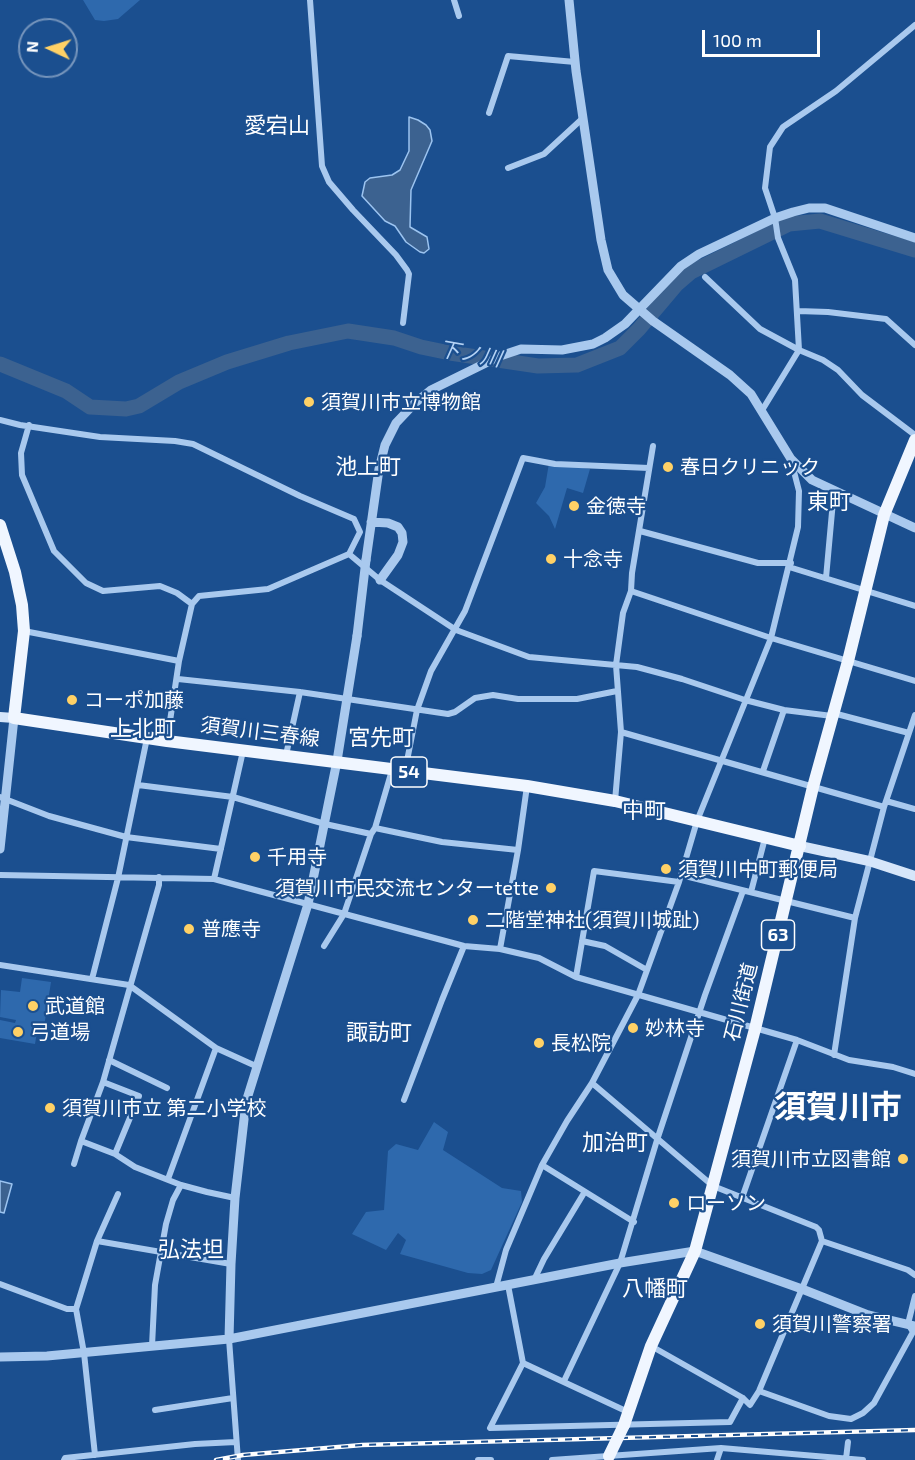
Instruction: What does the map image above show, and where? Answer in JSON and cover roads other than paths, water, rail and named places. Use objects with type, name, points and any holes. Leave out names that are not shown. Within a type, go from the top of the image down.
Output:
[{"type":"main road","name":"石川街道","points":[[608,1458],[629,1412],[651,1346],[695,1251],[755,1029],[813,787],[848,661],[884,515],[915,440]]},
{"type":"main road","points":[[0,525],[4,546],[15,572],[22,605],[24,632],[14,718],[0,717]]},
{"type":"main road","name":"須賀川三春線","points":[[14,718],[167,741],[527,786],[615,801],[800,846]]},
{"type":"main road","points":[[800,846],[869,861],[915,876]]},
{"type":"street","points":[[310,0],[322,166],[329,182],[407,270],[409,274],[403,322]]},
{"type":"street","points":[[454,0],[459,16]]},
{"type":"street","points":[[569,0],[575,62],[601,240],[608,270],[623,295],[653,321],[730,375],[751,394],[791,459],[812,480],[915,528]]},
{"type":"street","points":[[761,412],[799,350],[795,280],[778,238],[775,218],[765,188],[770,147],[778,134],[793,118],[815,107],[836,91],[915,25]]},
{"type":"street","points":[[489,113],[508,56],[575,62]]},
{"type":"street","points":[[508,168],[544,154],[583,118]]},
{"type":"street","points":[[238,1460],[229,1339],[235,1197],[246,1102],[308,904],[348,699],[379,469],[385,446],[396,423],[431,390],[500,356],[521,349],[562,350],[592,344],[605,338],[626,324],[681,266],[699,254],[775,218],[809,208],[825,208],[915,238]]},
{"type":"street","points":[[705,277],[760,329],[823,360],[838,370],[862,395],[915,435]]},
{"type":"street","points":[[798,311],[886,319],[915,345]]},
{"type":"street","points":[[0,420],[100,437],[193,444],[300,496],[354,519],[360,532],[349,554],[268,589],[199,596],[192,604],[179,661],[167,741]]},
{"type":"street","points":[[29,425],[21,453],[22,476],[54,551],[86,583],[103,591],[160,586],[177,592],[192,604]]},
{"type":"street","points":[[615,801],[621,732],[616,665],[623,613],[631,591],[653,446]]},
{"type":"street","points":[[324,946],[344,914],[373,831],[398,770],[431,671],[465,611],[523,458],[555,464],[649,468]]},
{"type":"street","points":[[495,1287],[506,1250],[542,1166],[567,1121],[592,1083],[638,995],[680,878],[697,821],[771,638],[798,527],[799,491],[791,459]]},
{"type":"street","points":[[826,578],[834,490]]},
{"type":"street","points":[[371,522],[398,526],[402,533],[403,542],[398,555],[380,580]]},
{"type":"street","points":[[640,531],[758,563],[790,565],[915,606]]},
{"type":"street","points":[[349,554],[380,580],[456,630],[529,657],[637,667],[784,710],[832,714],[909,733]]},
{"type":"street","points":[[631,591],[771,638],[915,681]]},
{"type":"street","points":[[24,632],[179,661]]},
{"type":"street","points":[[178,679],[300,692],[448,714],[455,712],[475,698],[493,695],[518,699],[577,699],[617,691]]},
{"type":"street","points":[[286,755],[300,692]]},
{"type":"street","points":[[763,771],[784,710]]},
{"type":"street","points":[[834,1055],[855,918],[885,804],[915,715]]},
{"type":"street","points":[[0,849],[2,798],[14,718]]},
{"type":"street","points":[[621,732],[813,787],[915,809]]},
{"type":"street","points":[[92,979],[118,878],[147,738]]},
{"type":"street","points":[[214,879],[244,750]]},
{"type":"street","points":[[138,785],[233,797],[324,824],[442,842],[518,850]]},
{"type":"street","points":[[500,949],[527,786]]},
{"type":"street","points":[[2,798],[48,816],[126,837],[220,849]]},
{"type":"street","points":[[751,892],[765,837]]},
{"type":"street","points":[[576,977],[594,871],[680,878],[751,892],[855,918]]},
{"type":"street","points":[[0,875],[214,879],[464,946],[500,949],[539,958],[576,977],[797,1040],[834,1055],[915,1074]]},
{"type":"street","points":[[74,1164],[103,1082],[159,885],[159,877]]},
{"type":"street","points":[[564,1381],[620,1263],[657,1140],[743,891]]},
{"type":"street","points":[[582,941],[605,946],[647,970]]},
{"type":"street","points":[[404,1100],[441,1000],[464,946]]},
{"type":"street","points":[[0,965],[129,986],[216,1048],[258,1067]]},
{"type":"street","points":[[742,1198],[797,1040]]},
{"type":"street","points":[[168,1179],[216,1048]]},
{"type":"street","points":[[109,1060],[167,1089]]},
{"type":"street","points":[[103,1082],[139,1096],[115,1154]]},
{"type":"street","points":[[592,1083],[713,1186],[816,1227],[822,1241],[759,1391],[750,1405],[743,1398],[651,1346]]},
{"type":"street","points":[[81,1141],[115,1154],[135,1167],[181,1185],[235,1197]]},
{"type":"street","points":[[542,1166],[634,1222]]},
{"type":"street","points":[[152,1346],[153,1305],[166,1224],[173,1200],[181,1185]]},
{"type":"street","points":[[534,1280],[584,1192]]},
{"type":"street","points":[[95,1455],[84,1353],[76,1309],[97,1241],[118,1194]]},
{"type":"street","points":[[97,1241],[231,1264]]},
{"type":"street","points":[[822,1241],[908,1270],[915,1275]]},
{"type":"street","points":[[0,1357],[46,1356],[229,1339],[620,1263],[695,1251],[868,1315],[912,1325]]},
{"type":"street","points":[[0,1284],[67,1309],[76,1309]]},
{"type":"street","points":[[508,1285],[523,1363],[490,1428],[730,1422],[743,1398]]},
{"type":"street","points":[[759,1391],[829,1416],[851,1419],[863,1413],[874,1403],[913,1332],[915,1296]]},
{"type":"street","points":[[523,1363],[629,1412]]},
{"type":"street","points":[[156,1410],[233,1398]]},
{"type":"street","points":[[64,1460],[65,1458],[195,1444],[236,1442]]},
{"type":"street","points":[[846,1459],[848,1442]]},
{"type":"street","points":[[552,1460],[651,1457],[721,1448],[863,1460]]},
{"type":"street","points":[[717,1460],[721,1448]]},
{"type":"street","points":[[478,1460],[491,1460]]},
{"type":"waterway","name":"下ノ川","points":[[0,364],[66,391],[90,407],[126,409],[139,406],[179,382],[227,362],[289,343],[348,331],[394,338],[450,353],[538,366],[577,365],[620,348],[677,284],[691,272],[789,224],[820,221],[915,250]]},
{"type":"railway","points":[[216,1460],[243,1455],[362,1445],[915,1430]]},
{"type":"place","name":"須賀川市立博物館","points":[[309,402]]},
{"type":"place","name":"春日クリニック","points":[[668,467]]},
{"type":"place","name":"金徳寺","points":[[574,506]]},
{"type":"place","name":"十念寺","points":[[551,559]]},
{"type":"place","name":"コーポ加藤","points":[[72,700]]},
{"type":"place","name":"千用寺","points":[[255,857]]},
{"type":"place","name":"須賀川中町郵便局","points":[[666,869]]},
{"type":"place","name":"須賀川市民交流センターtette","points":[[551,888]]},
{"type":"place","name":"二階堂神社(須賀川城趾)","points":[[473,920]]},
{"type":"place","name":"普應寺","points":[[189,929]]},
{"type":"place","name":"武道館","points":[[33,1006]]},
{"type":"place","name":"妙林寺","points":[[633,1028]]},
{"type":"place","name":"弓道場","points":[[18,1032]]},
{"type":"place","name":"長松院","points":[[539,1043]]},
{"type":"place","name":"須賀川市立 第二小学校","points":[[50,1108]]},
{"type":"place","name":"須賀川市立図書館","points":[[903,1159]]},
{"type":"place","name":"ローソン","points":[[674,1203]]},
{"type":"place","name":"須賀川警察署","points":[[760,1324]]},
{"type":"district","name":"愛宕山","points":[[277,126]]},
{"type":"district","name":"池上町","points":[[368,467]]},
{"type":"district","name":"東町","points":[[829,502]]},
{"type":"district","name":"上北町","points":[[143,729]]},
{"type":"district","name":"宮先町","points":[[381,738]]},
{"type":"district","name":"中町","points":[[644,811]]},
{"type":"district","name":"諏訪町","points":[[379,1033]]},
{"type":"district","name":"須賀川市","points":[[838,1107]]},
{"type":"district","name":"加治町","points":[[615,1143]]},
{"type":"district","name":"弘法坦","points":[[191,1250]]},
{"type":"district","name":"八幡町","points":[[655,1289]]}]
